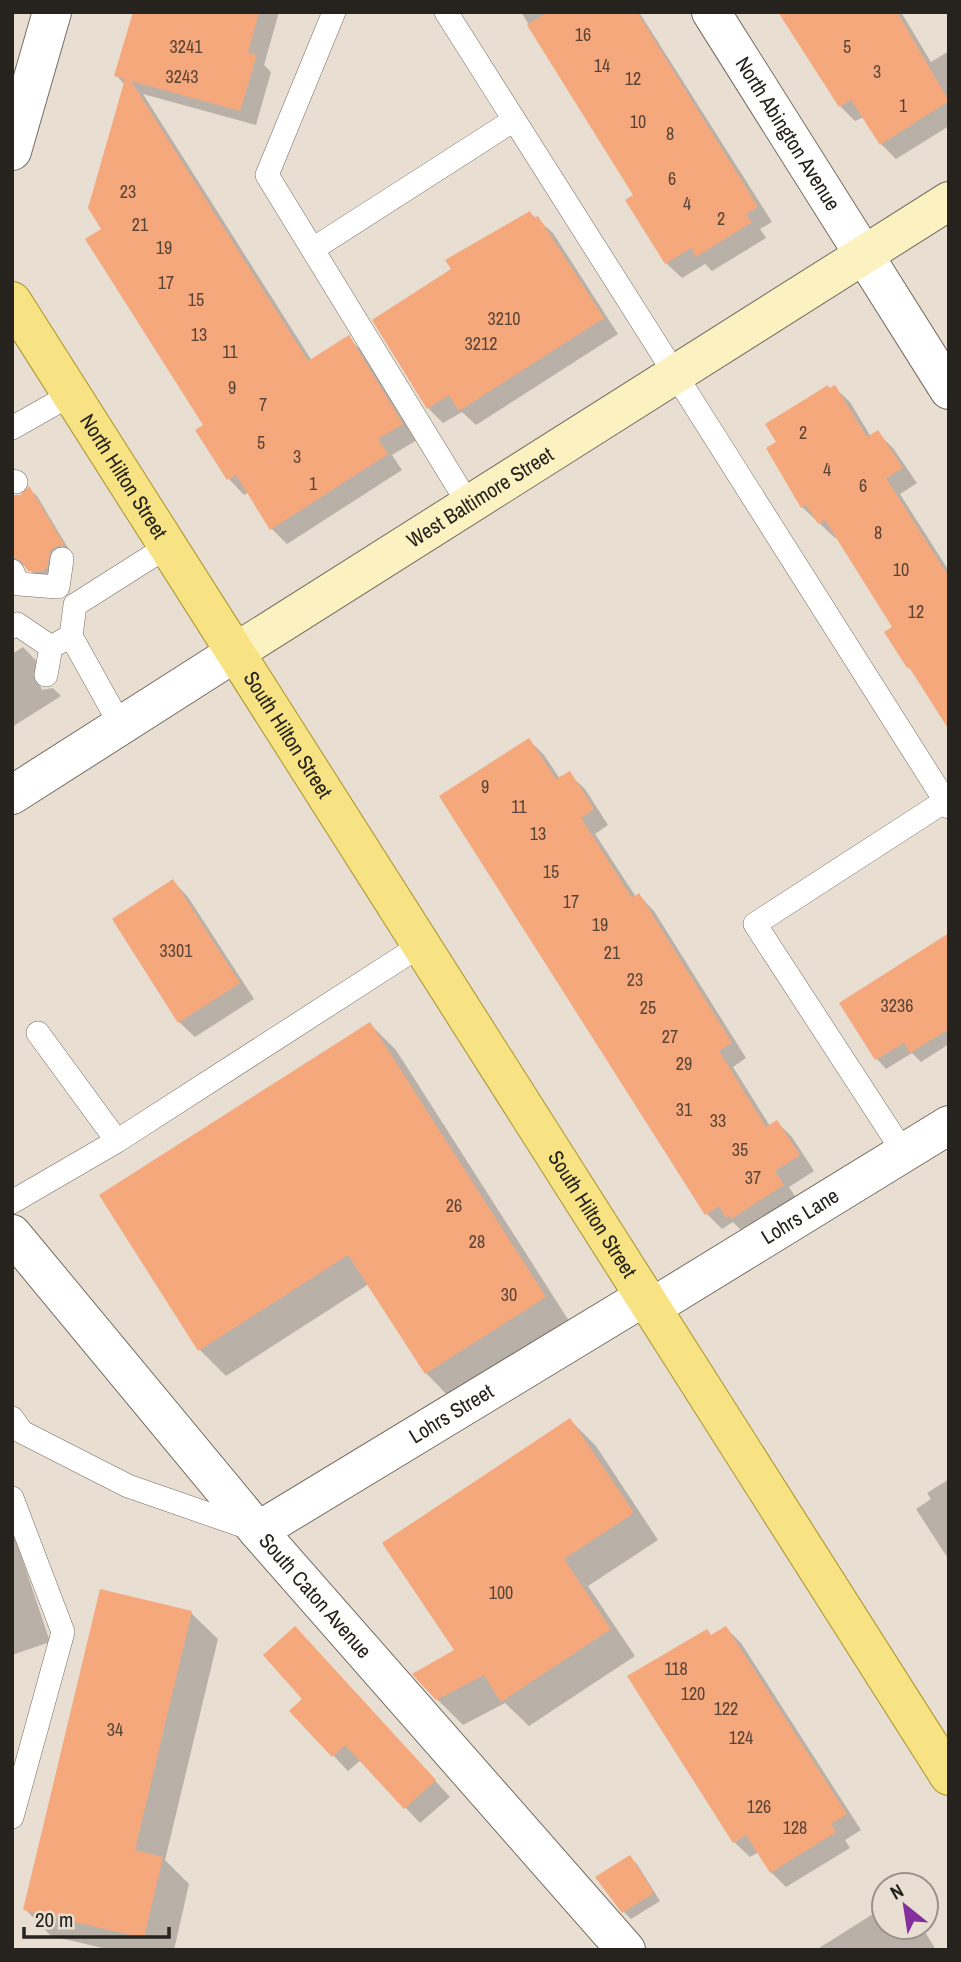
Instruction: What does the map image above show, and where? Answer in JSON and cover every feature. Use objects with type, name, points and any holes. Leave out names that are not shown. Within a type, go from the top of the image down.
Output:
[{"type":"main road","name":"West Baltimore Street","points":[[236,652],[949,201]]},
{"type":"main road","name":"North Hilton Street","points":[[12,301],[236,652]]},
{"type":"main road","name":"South Hilton Street","points":[[236,652],[949,1776]]},
{"type":"street","points":[[12,151],[51,12]]},
{"type":"street","name":"North Abington Avenue","points":[[711,12],[949,390]]},
{"type":"street","name":"West Baltimore Street","points":[[12,795],[236,652]]},
{"type":"street","name":"Lohrs Lane","points":[[648,1303],[949,1125]]},
{"type":"street","name":"South Caton Avenue","points":[[12,1234],[258,1531],[626,1950]]},
{"type":"street","name":"Lohrs Street","points":[[258,1531],[648,1303]]},
{"type":"lane","points":[[334,12],[268,175],[469,505]]},
{"type":"lane","points":[[446,12],[947,804],[755,924],[904,1153]]},
{"type":"lane","points":[[313,250],[514,120]]},
{"type":"lane","points":[[12,428],[72,394]]},
{"type":"lane","points":[[46,675],[75,606],[168,546]]},
{"type":"lane","points":[[58,587],[62,559]]},
{"type":"lane","points":[[75,606],[58,587],[16,578],[15,626],[61,642],[121,726]]},
{"type":"lane","points":[[12,1202],[117,1140],[421,945]]},
{"type":"lane","points":[[38,1032],[117,1140]]},
{"type":"lane","points":[[12,1418],[22,1432],[128,1486],[258,1531]]},
{"type":"lane","points":[[12,1498],[63,1632],[12,1817]]},
{"type":"building","points":[[133,12],[259,12],[248,53],[257,55],[240,111],[131,81],[308,361],[349,335],[403,424],[378,439],[388,454],[270,530],[236,475],[227,480],[195,430],[203,425],[85,239],[101,229],[88,208],[125,79],[114,76]]},
{"type":"building","points":[[548,12],[637,12],[758,207],[746,214],[752,222],[696,257],[691,248],[665,264],[625,200],[633,195],[527,25]]},
{"type":"building","points":[[778,12],[897,12],[949,101],[880,145],[851,100],[839,107]]},
{"type":"building","points":[[530,211],[534,218],[538,216],[604,318],[459,411],[449,395],[427,409],[372,320],[451,269],[445,260]]},
{"type":"building","points":[[828,385],[829,388],[835,385],[867,437],[878,430],[903,468],[886,478],[949,577],[949,730],[884,632],[892,627],[825,520],[818,524],[806,505],[801,508],[766,448],[776,442],[765,424]]},
{"type":"building","points":[[29,486],[65,546],[57,546],[51,550],[47,568],[41,572],[28,571],[20,560],[12,557],[12,495],[20,495]]},
{"type":"building","points":[[529,738],[556,779],[570,771],[594,809],[581,818],[632,898],[639,893],[732,1043],[719,1051],[766,1127],[777,1120],[800,1155],[775,1171],[784,1185],[731,1219],[729,1216],[726,1218],[719,1206],[705,1215],[439,796]]},
{"type":"building","points":[[173,879],[240,983],[178,1023],[112,919]]},
{"type":"building","points":[[949,933],[949,1029],[910,1053],[904,1043],[875,1060],[839,1003]]},
{"type":"building","points":[[370,1022],[546,1297],[425,1374],[348,1255],[198,1351],[99,1195]]},
{"type":"building","points":[[570,1418],[634,1513],[564,1559],[611,1629],[501,1702],[484,1675],[436,1700],[412,1674],[454,1650],[382,1543]]},
{"type":"building","points":[[100,1589],[192,1611],[135,1850],[163,1857],[144,1938],[23,1910]]},
{"type":"building","points":[[295,1626],[436,1780],[404,1809],[345,1745],[332,1757],[289,1711],[302,1699],[263,1655]]},
{"type":"building","points":[[726,1626],[847,1814],[831,1824],[836,1832],[770,1873],[746,1835],[733,1843],[627,1676],[707,1629],[711,1635]]},
{"type":"building","points":[[630,1855],[654,1893],[622,1913],[595,1877]]}]
